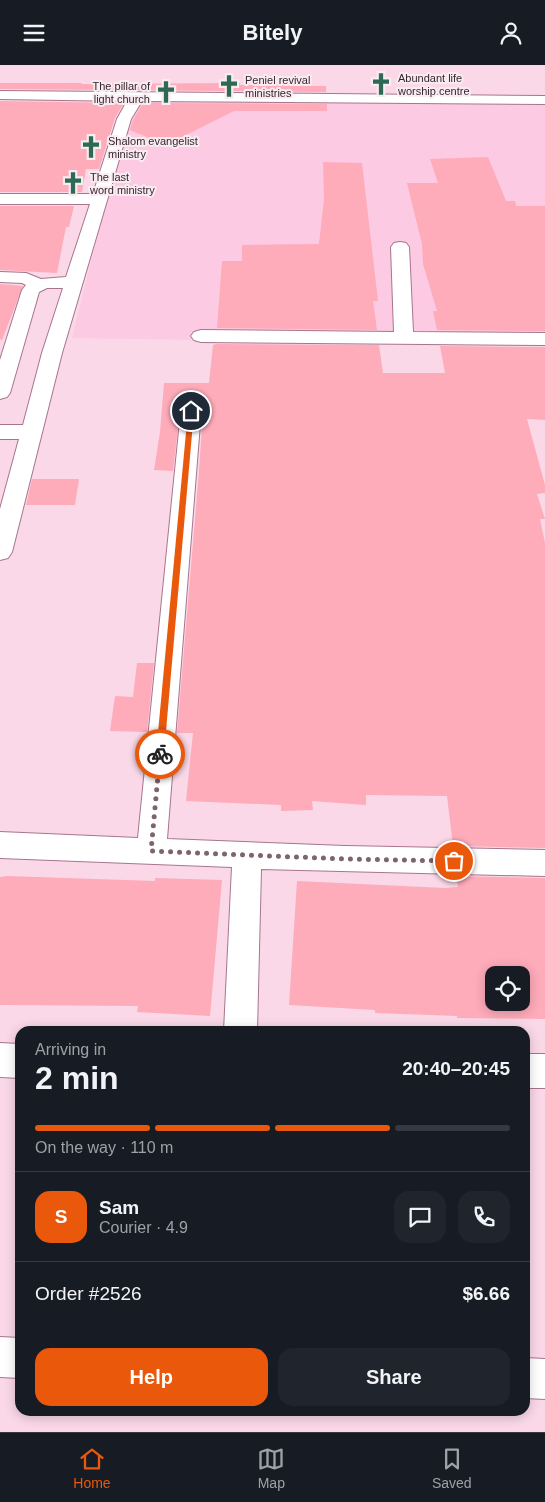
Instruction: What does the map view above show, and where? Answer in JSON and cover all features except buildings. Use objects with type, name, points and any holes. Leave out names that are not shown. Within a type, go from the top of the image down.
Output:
[{"type":"street","points":[[0,95],[545,100]]},
{"type":"street","points":[[0,552],[52,353],[73,283],[124,119],[137,96]]},
{"type":"street","points":[[0,199],[100,199]]},
{"type":"street","points":[[400,247],[404,338]]},
{"type":"street","points":[[0,277],[26,278],[37,284],[73,283]]},
{"type":"street","points":[[0,393],[31,290],[37,284]]},
{"type":"street","points":[[201,336],[545,339]]},
{"type":"street","points":[[151,851],[191,411]]},
{"type":"street","points":[[0,432],[31,432]]},
{"type":"street","points":[[0,845],[345,859],[545,863]]},
{"type":"street","points":[[241,1026],[247,855]]},
{"type":"street","points":[[0,1060],[15,1061]]},
{"type":"street","points":[[530,1071],[545,1071]]},
{"type":"street","points":[[0,1357],[15,1358]]},
{"type":"street","points":[[530,1378],[545,1379]]},
{"type":"shaded area","points":[[150,101],[545,102],[545,346],[72,338],[129,108]]},
{"type":"way so far","points":[[160,754],[151,851],[345,859],[454,861]]},
{"type":"place","name":"Abundant life worship centre","points":[[381,84]]},
{"type":"place","name":"Peniel revival ministries","points":[[229,86]]},
{"type":"place","name":"The pillar of light church","points":[[166,92]]},
{"type":"place","name":"Shalom evangelist ministry","points":[[91,147]]},
{"type":"place","name":"The last word ministry","points":[[73,183]]},
{"type":"route","points":[[160,754],[191,411]]}]
